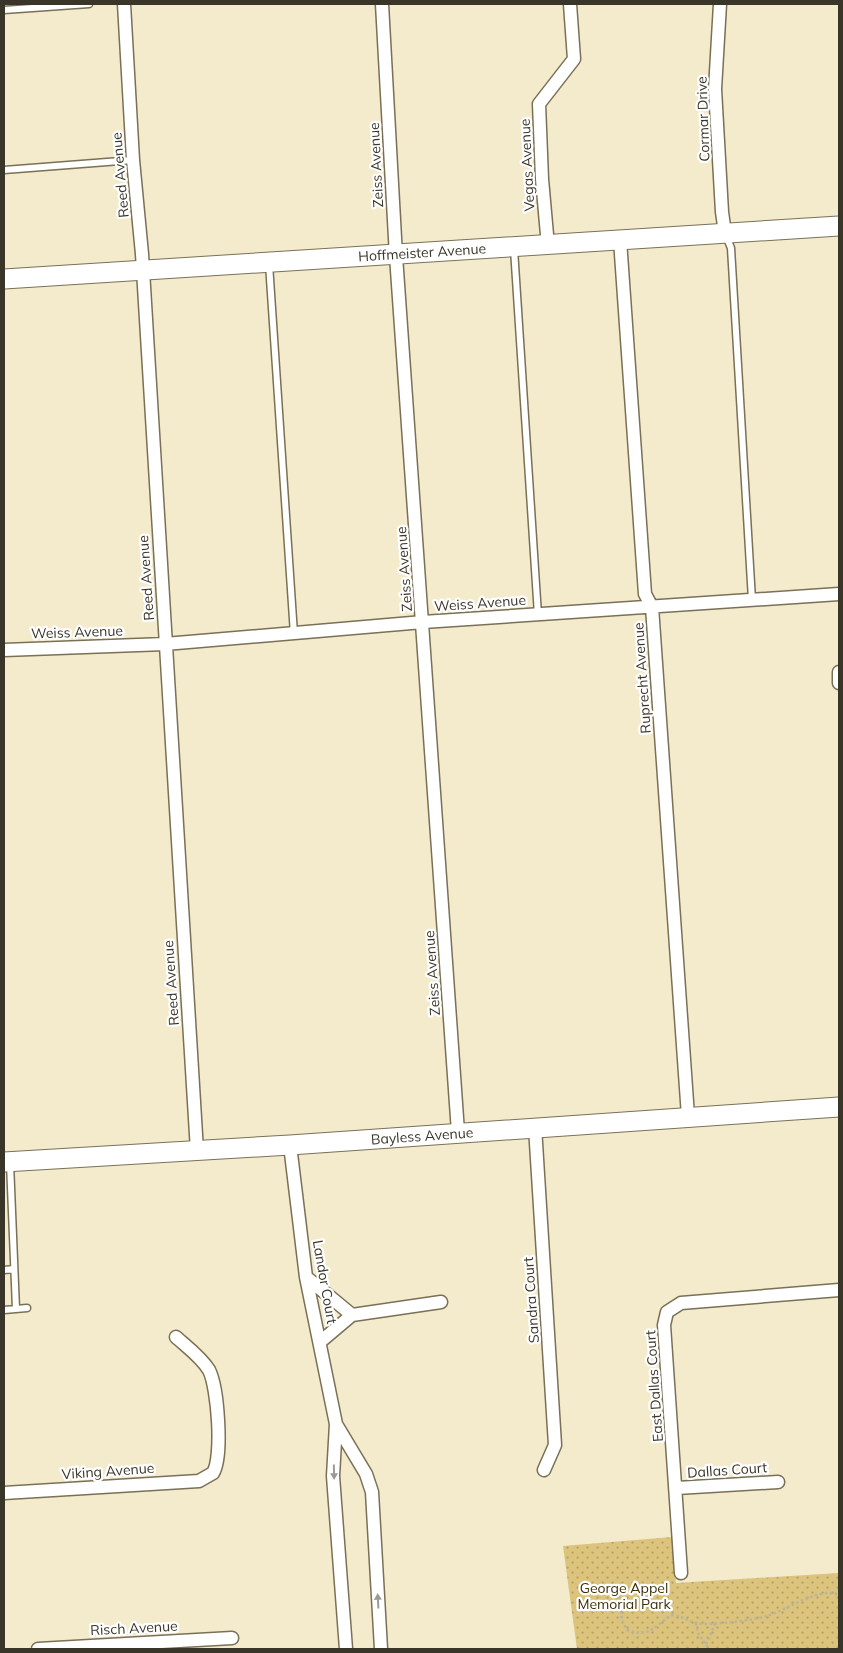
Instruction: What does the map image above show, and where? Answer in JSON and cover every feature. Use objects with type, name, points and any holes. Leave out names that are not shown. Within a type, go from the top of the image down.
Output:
[{"type":"street","name":"Reed Avenue","points":[[124,4],[133,160],[142,254],[197,1151]]},
{"type":"street","name":"Zeiss Avenue","points":[[382,4],[396,256],[458,1132]]},
{"type":"street","name":"Vegas Avenue","points":[[548,246],[542,180],[539,104],[574,59],[570,4]]},
{"type":"street","name":"Cormar Drive","points":[[720,4],[714,89],[725,232]]},
{"type":"street","name":"Hoffmeister Avenue","points":[[4,279],[268,262],[396,256],[725,232],[839,229]]},
{"type":"street","name":"Ruprecht Avenue","points":[[620,240],[645,594],[652,607],[688,1116]]},
{"type":"street","name":"Weiss Avenue","points":[[4,650],[165,644],[423,622],[839,594]]},
{"type":"street","points":[[839,672],[839,683]]},
{"type":"street","name":"Bayless Avenue","points":[[7,1162],[290,1145],[839,1107]]},
{"type":"street","points":[[839,1107],[839,1117]]},
{"type":"street","name":"Sandra Court","points":[[535,1127],[555,1445],[544,1470]]},
{"type":"street","name":"Landor Court","points":[[290,1145],[306,1277],[336,1424],[333,1476],[346,1649]]},
{"type":"street","points":[[306,1277],[352,1316]]},
{"type":"street","name":"East Dallas Court","points":[[681,1573],[677,1488],[664,1325],[667,1312],[680,1304],[839,1290]]},
{"type":"street","points":[[320,1342],[352,1316],[442,1302]]},
{"type":"street","name":"Viking Avenue","points":[[4,1493],[199,1481],[213,1473],[218,1460],[215,1387],[208,1368],[176,1337]]},
{"type":"street","name":"Landor Court","points":[[336,1424],[366,1474],[372,1492],[381,1649]]},
{"type":"street","name":"Dallas Court","points":[[677,1488],[778,1482]]},
{"type":"street","name":"Risch Avenue","points":[[38,1649],[232,1638]]},
{"type":"lane","points":[[4,10],[89,4]]},
{"type":"lane","points":[[4,170],[133,160]]},
{"type":"lane","points":[[725,232],[731,248],[752,600]]},
{"type":"lane","points":[[513,248],[538,615]]},
{"type":"lane","points":[[268,262],[294,634]]},
{"type":"lane","points":[[7,1162],[16,1309]]},
{"type":"lane","points":[[4,1270],[14,1269]]},
{"type":"lane","points":[[4,1310],[27,1308]]},
{"type":"path","points":[[619,1596],[622,1620],[627,1630],[646,1633],[655,1629],[672,1615],[683,1616],[696,1623],[716,1622],[767,1616],[822,1592],[834,1593],[839,1596]]},
{"type":"path","points":[[706,1644],[716,1622]]},
{"type":"path","points":[[696,1623],[698,1633],[709,1649]]},
{"type":"green space","name":"George Appel Memorial Park","points":[[672,1537],[676,1583],[839,1573],[839,1649],[577,1649],[563,1546]]}]
